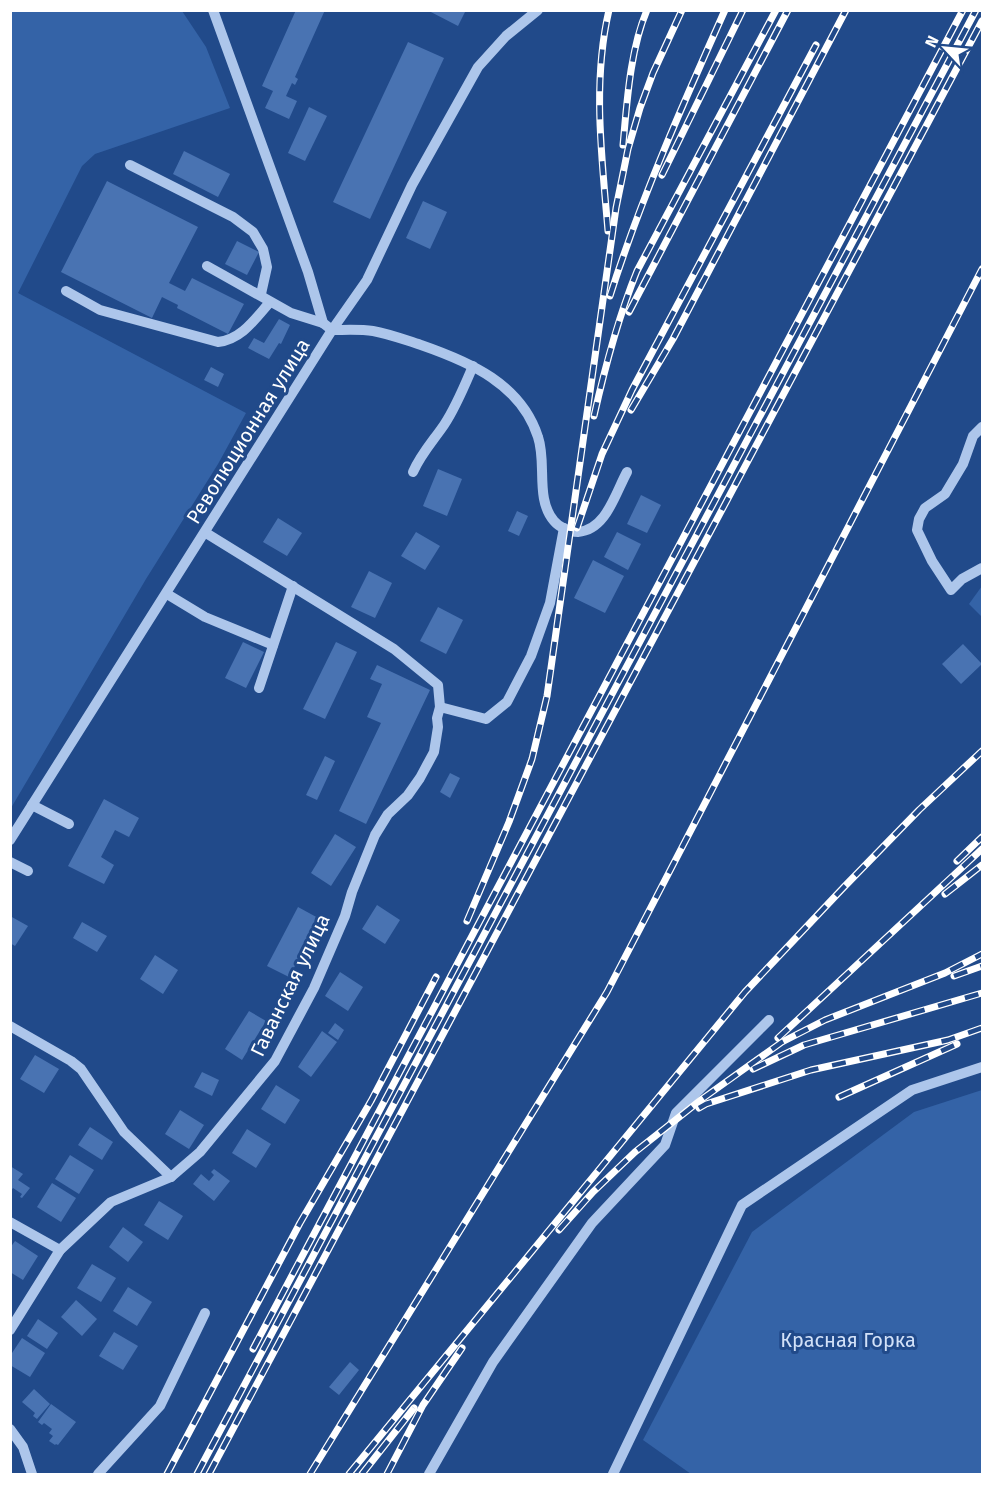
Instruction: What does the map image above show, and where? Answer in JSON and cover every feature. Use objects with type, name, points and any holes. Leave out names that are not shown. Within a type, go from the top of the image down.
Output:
[{"type":"street","name":"Революционная улица","points":[[11,838],[206,533],[328,327],[213,10]]},
{"type":"street","points":[[328,327],[367,280],[412,185],[478,67],[506,36],[538,10]]},
{"type":"street","points":[[130,165],[233,217],[254,232],[263,249],[267,267],[261,294]]},
{"type":"street","points":[[207,266],[261,294],[270,302],[291,313],[328,327],[390,334],[457,358],[494,378],[512,393],[527,411],[539,438],[544,497],[548,513],[555,523],[571,532],[590,530],[601,522],[627,472]]},
{"type":"street","points":[[66,291],[100,310],[218,342],[230,340],[244,331],[270,302]]},
{"type":"street","points":[[412,472],[422,453],[444,425],[460,397],[473,366]]},
{"type":"street","points":[[982,427],[973,436],[963,464],[945,494],[925,508],[919,519],[917,530],[932,561],[951,590],[962,579],[982,568]]},
{"type":"street","points":[[206,533],[394,649],[438,686],[440,707],[486,719],[507,702],[531,656],[550,603],[564,528]]},
{"type":"street","points":[[259,688],[293,586]]},
{"type":"street","points":[[167,594],[205,617],[273,645]]},
{"type":"street","name":"Гаванская улица","points":[[10,1330],[60,1250],[111,1202],[171,1177],[200,1152],[275,1061],[314,988],[345,916],[375,835],[388,814],[408,795],[434,752],[440,707]]},
{"type":"street","points":[[32,805],[69,824]]},
{"type":"street","points":[[10,862],[28,871]]},
{"type":"street","points":[[429,1474],[493,1362],[592,1223],[665,1145],[676,1113],[769,1020]]},
{"type":"street","points":[[10,1026],[71,1061],[81,1070],[124,1132],[171,1177]]},
{"type":"street","points":[[613,1474],[742,1205],[912,1090],[982,1067]]},
{"type":"street","points":[[10,1222],[60,1250]]},
{"type":"street","points":[[98,1474],[160,1406],[205,1313]]},
{"type":"street","points":[[10,1429],[23,1447],[32,1474]]},
{"type":"green space","points":[[10,11],[182,11],[206,47],[230,108],[95,154],[82,166],[18,293],[246,413],[218,464],[146,579],[11,808]]},
{"type":"green space","points":[[982,586],[982,617],[969,604]]},
{"type":"green space","name":"Красная Горка","points":[[982,1090],[982,1474],[691,1474],[643,1440],[752,1232],[914,1112]]},
{"type":"building","points":[[296,10],[325,10],[295,77],[298,79],[295,85],[292,83],[286,96],[297,101],[289,119],[265,108],[273,91],[262,86]]},
{"type":"building","points":[[427,10],[466,10],[458,26]]},
{"type":"building","points":[[408,42],[444,58],[370,219],[333,202]]},
{"type":"building","points":[[309,107],[327,116],[305,161],[288,153]]},
{"type":"building","points":[[184,151],[230,174],[218,197],[173,174]]},
{"type":"building","points":[[107,181],[198,227],[169,283],[185,291],[192,278],[244,304],[228,334],[177,308],[178,305],[162,297],[152,318],[61,272]]},
{"type":"building","points":[[423,201],[447,212],[430,249],[406,238]]},
{"type":"building","points":[[237,241],[259,252],[247,275],[225,264]]},
{"type":"building","points":[[279,319],[290,325],[281,344],[279,343],[269,359],[248,348],[254,338],[264,343]]},
{"type":"building","points":[[211,367],[224,374],[218,387],[204,380]]},
{"type":"building","points":[[438,469],[462,479],[447,516],[423,506]]},
{"type":"building","points":[[641,495],[661,505],[647,533],[627,524]]},
{"type":"building","points":[[517,511],[528,516],[519,536],[508,531]]},
{"type":"building","points":[[278,518],[302,533],[287,556],[263,542]]},
{"type":"building","points":[[416,532],[440,546],[425,570],[401,556]]},
{"type":"building","points":[[617,532],[641,544],[628,570],[604,557]]},
{"type":"building","points":[[593,560],[624,576],[605,613],[574,598]]},
{"type":"building","points":[[369,571],[392,583],[375,618],[351,607]]},
{"type":"building","points":[[438,607],[463,620],[446,654],[420,641]]},
{"type":"building","points":[[243,642],[264,652],[246,688],[225,678]]},
{"type":"building","points":[[336,642],[357,652],[325,719],[303,709]]},
{"type":"building","points":[[963,644],[982,664],[961,684],[942,664]]},
{"type":"building","points":[[377,665],[430,690],[366,824],[339,811],[381,723],[367,717],[382,684],[370,679]]},
{"type":"building","points":[[325,756],[335,761],[317,800],[306,795]]},
{"type":"building","points":[[450,773],[460,778],[450,798],[440,792]]},
{"type":"building","points":[[104,799],[139,818],[129,837],[115,830],[101,857],[114,865],[104,884],[68,866]]},
{"type":"building","points":[[335,834],[356,847],[331,886],[311,873]]},
{"type":"building","points":[[377,905],[400,920],[385,944],[362,929]]},
{"type":"building","points":[[298,907],[320,919],[289,977],[267,966]]},
{"type":"building","points":[[10,916],[28,926],[15,946],[10,943]]},
{"type":"building","points":[[82,922],[107,936],[97,952],[73,938]]},
{"type":"building","points":[[155,955],[178,970],[163,994],[140,979]]},
{"type":"building","points":[[340,972],[363,987],[348,1011],[325,996]]},
{"type":"building","points":[[249,1011],[266,1021],[242,1060],[225,1049]]},
{"type":"building","points":[[335,1023],[344,1030],[338,1040],[328,1033]]},
{"type":"building","points":[[322,1031],[337,1042],[311,1077],[298,1067]]},
{"type":"building","points":[[35,1055],[59,1069],[44,1093],[20,1079]]},
{"type":"building","points":[[202,1072],[219,1080],[212,1096],[194,1087]]},
{"type":"building","points":[[276,1085],[300,1100],[285,1124],[261,1109]]},
{"type":"building","points":[[180,1110],[204,1125],[189,1149],[165,1134]]},
{"type":"building","points":[[90,1127],[113,1142],[102,1160],[78,1145]]},
{"type":"building","points":[[247,1129],[271,1144],[256,1168],[232,1153]]},
{"type":"building","points":[[70,1155],[94,1170],[79,1194],[55,1179]]},
{"type":"building","points":[[10,1166],[23,1174],[18,1180],[30,1188],[22,1198],[20,1197],[22,1194],[13,1188],[10,1192]]},
{"type":"building","points":[[214,1169],[230,1181],[214,1201],[193,1184],[201,1174],[209,1181],[214,1175],[211,1172]]},
{"type":"building","points":[[52,1183],[76,1198],[61,1222],[37,1207]]},
{"type":"building","points":[[159,1201],[183,1216],[168,1240],[144,1225]]},
{"type":"building","points":[[123,1227],[143,1242],[128,1262],[109,1247]]},
{"type":"building","points":[[15,1241],[38,1256],[23,1280],[10,1272],[10,1248]]},
{"type":"building","points":[[92,1264],[116,1278],[101,1302],[77,1288]]},
{"type":"building","points":[[128,1287],[152,1302],[137,1326],[113,1311]]},
{"type":"building","points":[[76,1300],[97,1319],[82,1336],[61,1317]]},
{"type":"building","points":[[38,1319],[58,1333],[47,1349],[27,1336]]},
{"type":"building","points":[[114,1332],[138,1346],[123,1370],[99,1356]]},
{"type":"building","points":[[22,1338],[45,1353],[30,1377],[10,1365],[10,1356]]},
{"type":"building","points":[[350,1362],[359,1370],[339,1395],[329,1387]]},
{"type":"building","points":[[34,1389],[50,1404],[37,1419],[33,1416],[35,1413],[22,1402]]},
{"type":"building","points":[[51,1404],[76,1422],[58,1445],[49,1441],[53,1436],[49,1433],[52,1429],[38,1422]]},
{"type":"railway","points":[[608,231],[601,148],[600,93],[604,37],[609,10]]},
{"type":"railway","points":[[623,145],[633,59],[647,10]]},
{"type":"railway","points":[[467,921],[509,822],[532,759],[547,696],[616,208],[628,149],[640,108],[653,73],[682,10]]},
{"type":"railway","points":[[610,296],[649,187],[725,10]]},
{"type":"railway","points":[[662,175],[743,10]]},
{"type":"railway","points":[[594,416],[612,343],[637,271],[776,10]]},
{"type":"railway","points":[[629,312],[788,10]]},
{"type":"railway","points":[[631,410],[673,339],[846,10]]},
{"type":"railway","points":[[253,1349],[963,10]]},
{"type":"railway","points":[[197,1474],[976,10]]},
{"type":"railway","points":[[209,1474],[982,21]]},
{"type":"railway","points":[[577,528],[602,454],[632,390],[816,45]]},
{"type":"railway","points":[[310,1474],[607,992],[982,269]]},
{"type":"railway","points":[[349,1474],[745,992],[919,810],[982,751]]},
{"type":"railway","points":[[957,861],[982,837]]},
{"type":"railway","points":[[778,1038],[982,849]]},
{"type":"railway","points":[[945,894],[982,865]]},
{"type":"railway","points":[[559,1230],[593,1192],[635,1152],[702,1099],[782,1042],[825,1020],[945,973],[982,954]]},
{"type":"railway","points":[[954,976],[982,966]]},
{"type":"railway","points":[[167,1474],[300,1223],[371,1101],[436,977]]},
{"type":"railway","points":[[753,1069],[804,1045],[982,993]]},
{"type":"railway","points":[[699,1108],[811,1070],[948,1040],[982,1028]]},
{"type":"railway","points":[[839,1097],[957,1044]]},
{"type":"railway","points":[[387,1474],[423,1405],[462,1348]]},
{"type":"railway","points":[[362,1474],[414,1408]]}]
